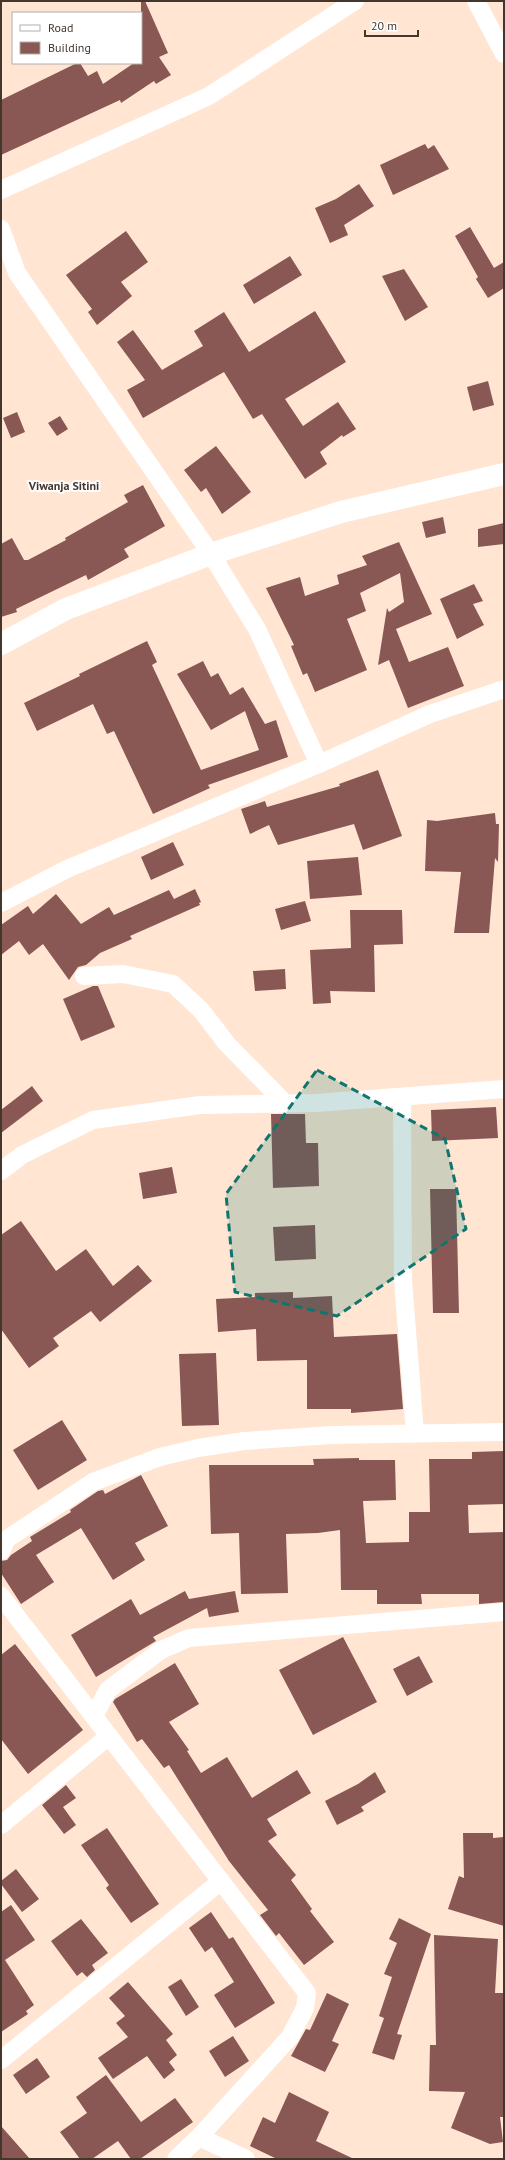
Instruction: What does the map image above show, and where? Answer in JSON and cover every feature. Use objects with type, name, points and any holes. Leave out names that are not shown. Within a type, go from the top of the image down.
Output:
[{"type":"main road","points":[[1,644],[66,609],[211,554],[341,512],[504,474]]},
{"type":"street","points":[[1,190],[209,96],[355,1]]},
{"type":"street","points":[[476,1],[504,54]]},
{"type":"street","points":[[1,229],[17,274],[211,554],[257,628],[319,764]]},
{"type":"street","points":[[1,903],[67,869],[319,764],[430,714],[504,689]]},
{"type":"street","points":[[84,976],[122,974],[173,984],[201,1010],[227,1044],[286,1104]]},
{"type":"street","points":[[1,1171],[22,1155],[93,1120],[200,1105],[286,1104],[504,1089]]},
{"type":"street","points":[[402,1097],[403,1280],[415,1434]]},
{"type":"street","points":[[1,1551],[7,1539],[93,1482],[160,1457],[244,1441],[332,1435],[504,1432]]},
{"type":"street","points":[[1,1596],[307,1993],[305,2008],[290,2037],[199,2138],[176,2159]]},
{"type":"street","points":[[94,1716],[108,1690],[162,1650],[189,1638],[504,1612]]},
{"type":"street","points":[[1,1825],[109,1736]]},
{"type":"street","points":[[1,2060],[221,1881]]},
{"type":"street","points":[[199,2138],[246,2159]]},
{"type":"highlighted area","points":[[317,1070],[445,1139],[466,1229],[337,1316],[235,1292],[226,1194]]},
{"type":"building","points":[[141,1],[145,1],[168,53],[159,57],[171,75],[156,84],[154,81],[121,103],[120,100],[1,155],[1,100],[75,64],[81,64],[88,76],[97,71],[103,84],[133,64],[142,64]]},
{"type":"building","points":[[425,144],[428,149],[434,145],[449,169],[393,195],[380,165]]},
{"type":"building","points":[[359,184],[374,206],[344,225],[348,235],[330,243],[315,208],[336,199]]},
{"type":"building","points":[[470,227],[494,268],[504,262],[504,288],[488,298],[476,279],[478,277],[455,236]]},
{"type":"building","points":[[126,231],[148,262],[121,282],[132,296],[97,325],[88,312],[92,309],[66,275]]},
{"type":"building","points":[[290,256],[302,275],[254,304],[243,285]]},
{"type":"building","points":[[404,269],[428,307],[405,321],[382,276]]},
{"type":"building","points":[[315,311],[346,362],[285,399],[303,426],[338,402],[356,429],[343,437],[342,435],[320,452],[327,464],[305,479],[262,414],[253,419],[224,372],[143,418],[127,390],[145,380],[117,342],[133,330],[162,370],[203,346],[194,331],[224,312],[249,352]]},
{"type":"building","points":[[488,381],[494,405],[473,411],[467,387]]},
{"type":"building","points":[[17,412],[25,432],[11,438],[3,418]]},
{"type":"building","points":[[60,416],[68,429],[57,436],[48,423]]},
{"type":"building","points":[[216,446],[251,492],[222,514],[206,488],[201,492],[184,470]]},
{"type":"building","points":[[143,485],[165,526],[124,549],[129,557],[88,580],[86,575],[16,609],[17,612],[1,617],[1,544],[12,538],[24,560],[28,560],[66,540],[65,538],[128,502],[124,495]]},
{"type":"building","points":[[443,517],[446,533],[426,538],[422,522]]},
{"type":"building","points":[[504,523],[504,544],[478,547],[478,529]]},
{"type":"building","points":[[399,542],[432,614],[396,629],[409,662],[448,647],[464,686],[408,708],[389,660],[378,665],[387,608],[389,612],[404,602],[400,573],[360,593],[366,611],[347,619],[367,670],[315,692],[307,673],[303,675],[291,646],[294,645],[266,588],[300,577],[305,596],[339,584],[337,575],[367,565],[362,556]]},
{"type":"building","points":[[474,584],[483,601],[473,604],[484,625],[457,639],[440,599]]},
{"type":"building","points":[[147,641],[157,662],[152,665],[201,770],[259,750],[245,711],[211,730],[177,674],[203,661],[211,677],[218,673],[230,695],[243,687],[265,724],[276,720],[288,757],[208,785],[210,788],[153,814],[114,731],[107,734],[93,704],[37,731],[24,703]]},
{"type":"building","points":[[378,770],[402,836],[363,850],[354,824],[278,845],[269,825],[250,834],[241,809],[265,801],[267,807],[340,786],[339,784]]},
{"type":"building","points":[[495,813],[496,824],[499,824],[498,862],[495,858],[489,933],[454,933],[461,872],[425,871],[427,820],[437,821]]},
{"type":"building","points":[[173,842],[184,865],[151,880],[141,857]]},
{"type":"building","points":[[358,857],[362,895],[310,899],[307,861]]},
{"type":"building","points":[[195,889],[201,902],[199,903],[200,905],[130,936],[132,939],[100,953],[86,965],[78,967],[69,980],[43,944],[29,955],[19,941],[1,955],[1,925],[28,906],[33,914],[56,894],[81,924],[109,907],[114,915],[169,890],[174,899]]},
{"type":"building","points":[[305,901],[311,921],[281,930],[275,909]]},
{"type":"building","points":[[350,910],[402,910],[403,944],[374,945],[375,992],[330,991],[331,1003],[313,1004],[310,950],[351,948]]},
{"type":"building","points":[[285,969],[286,989],[255,991],[253,971]]},
{"type":"building","points":[[93,986],[98,986],[115,1027],[81,1041],[63,999]]},
{"type":"building","points":[[32,1086],[43,1101],[1,1133],[1,1110]]},
{"type":"building","points":[[496,1107],[498,1138],[432,1141],[431,1110]]},
{"type":"building","points":[[271,1114],[305,1114],[306,1143],[318,1143],[319,1186],[273,1188]]},
{"type":"building","points":[[172,1167],[177,1193],[143,1199],[139,1173]]},
{"type":"building","points":[[430,1189],[456,1189],[459,1313],[433,1313]]},
{"type":"building","points":[[21,1221],[56,1271],[86,1249],[113,1286],[138,1265],[152,1281],[100,1322],[91,1311],[53,1338],[59,1346],[29,1368],[1,1329],[1,1235]]},
{"type":"building","points":[[315,1225],[316,1259],[275,1261],[273,1227]]},
{"type":"building","points":[[293,1292],[293,1298],[332,1296],[334,1337],[397,1334],[403,1409],[351,1413],[351,1409],[307,1409],[307,1360],[257,1361],[256,1329],[218,1332],[216,1299],[255,1297],[255,1293]]},
{"type":"building","points":[[216,1353],[219,1425],[182,1426],[179,1354]]},
{"type":"building","points":[[62,1420],[87,1460],[38,1490],[13,1450]]},
{"type":"building","points":[[504,1451],[504,1504],[468,1505],[469,1533],[504,1532],[504,1602],[479,1604],[479,1594],[421,1594],[422,1604],[377,1604],[377,1590],[341,1590],[340,1530],[318,1533],[286,1534],[288,1593],[241,1594],[239,1533],[211,1534],[209,1465],[314,1465],[313,1459],[359,1458],[359,1460],[395,1460],[396,1500],[363,1501],[366,1543],[409,1542],[409,1512],[430,1512],[429,1459],[472,1459],[472,1452]]},
{"type":"building","points":[[141,1475],[168,1526],[135,1543],[145,1560],[113,1580],[81,1528],[36,1555],[54,1582],[21,1604],[1,1573],[1,1561],[7,1560],[11,1555],[32,1541],[30,1537],[71,1512],[70,1510],[98,1491],[103,1490],[105,1494]]},
{"type":"building","points":[[185,1591],[189,1599],[235,1591],[239,1612],[209,1617],[207,1608],[153,1637],[156,1641],[96,1677],[71,1635],[131,1599],[140,1615]]},
{"type":"building","points":[[343,1637],[377,1702],[313,1735],[279,1670]]},
{"type":"building","points":[[15,1644],[83,1730],[28,1774],[1,1739],[1,1655]]},
{"type":"building","points":[[419,1656],[433,1682],[407,1696],[393,1669]]},
{"type":"building","points":[[175,1663],[199,1704],[169,1722],[189,1750],[187,1751],[201,1773],[227,1757],[252,1798],[297,1770],[311,1793],[267,1819],[277,1835],[268,1841],[296,1875],[291,1880],[312,1909],[310,1911],[334,1942],[304,1965],[279,1933],[276,1936],[260,1915],[268,1910],[229,1861],[169,1765],[164,1768],[142,1739],[137,1742],[113,1702],[115,1699]]},
{"type":"building","points":[[375,1772],[386,1792],[361,1807],[364,1811],[337,1825],[325,1801],[358,1784]]},
{"type":"building","points":[[66,1785],[76,1798],[63,1807],[76,1825],[64,1834],[42,1805]]},
{"type":"building","points":[[107,1828],[159,1904],[131,1923],[106,1888],[109,1885],[81,1845]]},
{"type":"building","points":[[463,1833],[493,1833],[493,1838],[504,1837],[504,1926],[448,1909],[459,1876],[464,1878]]},
{"type":"building","points":[[16,1869],[39,1899],[22,1912],[1,1884],[1,1881]]},
{"type":"building","points":[[11,1905],[35,1940],[5,1960],[34,2005],[26,2011],[28,2014],[1,2032],[1,1912]]},
{"type":"building","points":[[211,1912],[229,1939],[233,1937],[275,2003],[235,2028],[214,1995],[234,1982],[212,1947],[205,1952],[189,1928]]},
{"type":"building","points":[[399,1918],[431,1934],[397,2034],[402,2035],[394,2060],[372,2053],[384,2018],[379,2016],[392,1977],[384,1974],[397,1943],[389,1939]]},
{"type":"building","points":[[81,1919],[108,1953],[92,1965],[95,1970],[87,1977],[82,1972],[77,1976],[51,1941]]},
{"type":"building","points":[[434,1935],[498,1939],[495,1993],[504,1993],[504,2117],[500,2117],[503,2142],[490,2144],[451,2128],[465,2092],[429,2091],[430,2045],[436,2045]]},
{"type":"building","points":[[181,1979],[199,2007],[186,2016],[168,1987]]},
{"type":"building","points":[[128,1982],[173,2034],[166,2040],[177,2055],[169,2062],[175,2070],[164,2079],[147,2056],[113,2079],[98,2058],[128,2037],[116,2023],[125,2016],[109,1998]]},
{"type":"building","points":[[327,1993],[349,2004],[332,2041],[339,2044],[325,2072],[291,2056],[306,2029],[310,2030]]},
{"type":"building","points":[[233,2036],[249,2061],[225,2077],[209,2051]]},
{"type":"building","points":[[37,2058],[50,2077],[26,2094],[13,2075]]},
{"type":"building","points":[[106,2075],[141,2122],[175,2098],[193,2122],[140,2159],[131,2159],[118,2141],[92,2159],[80,2159],[60,2132],[87,2113],[76,2097]]},
{"type":"building","points":[[289,2092],[329,2112],[316,2141],[354,2159],[277,2159],[250,2146],[263,2117],[275,2123]]},
{"type":"building","points":[[1,2126],[30,2159],[1,2159]]},
{"type":"district","name":"Viwanja Sitini","points":[[64,485]]}]
